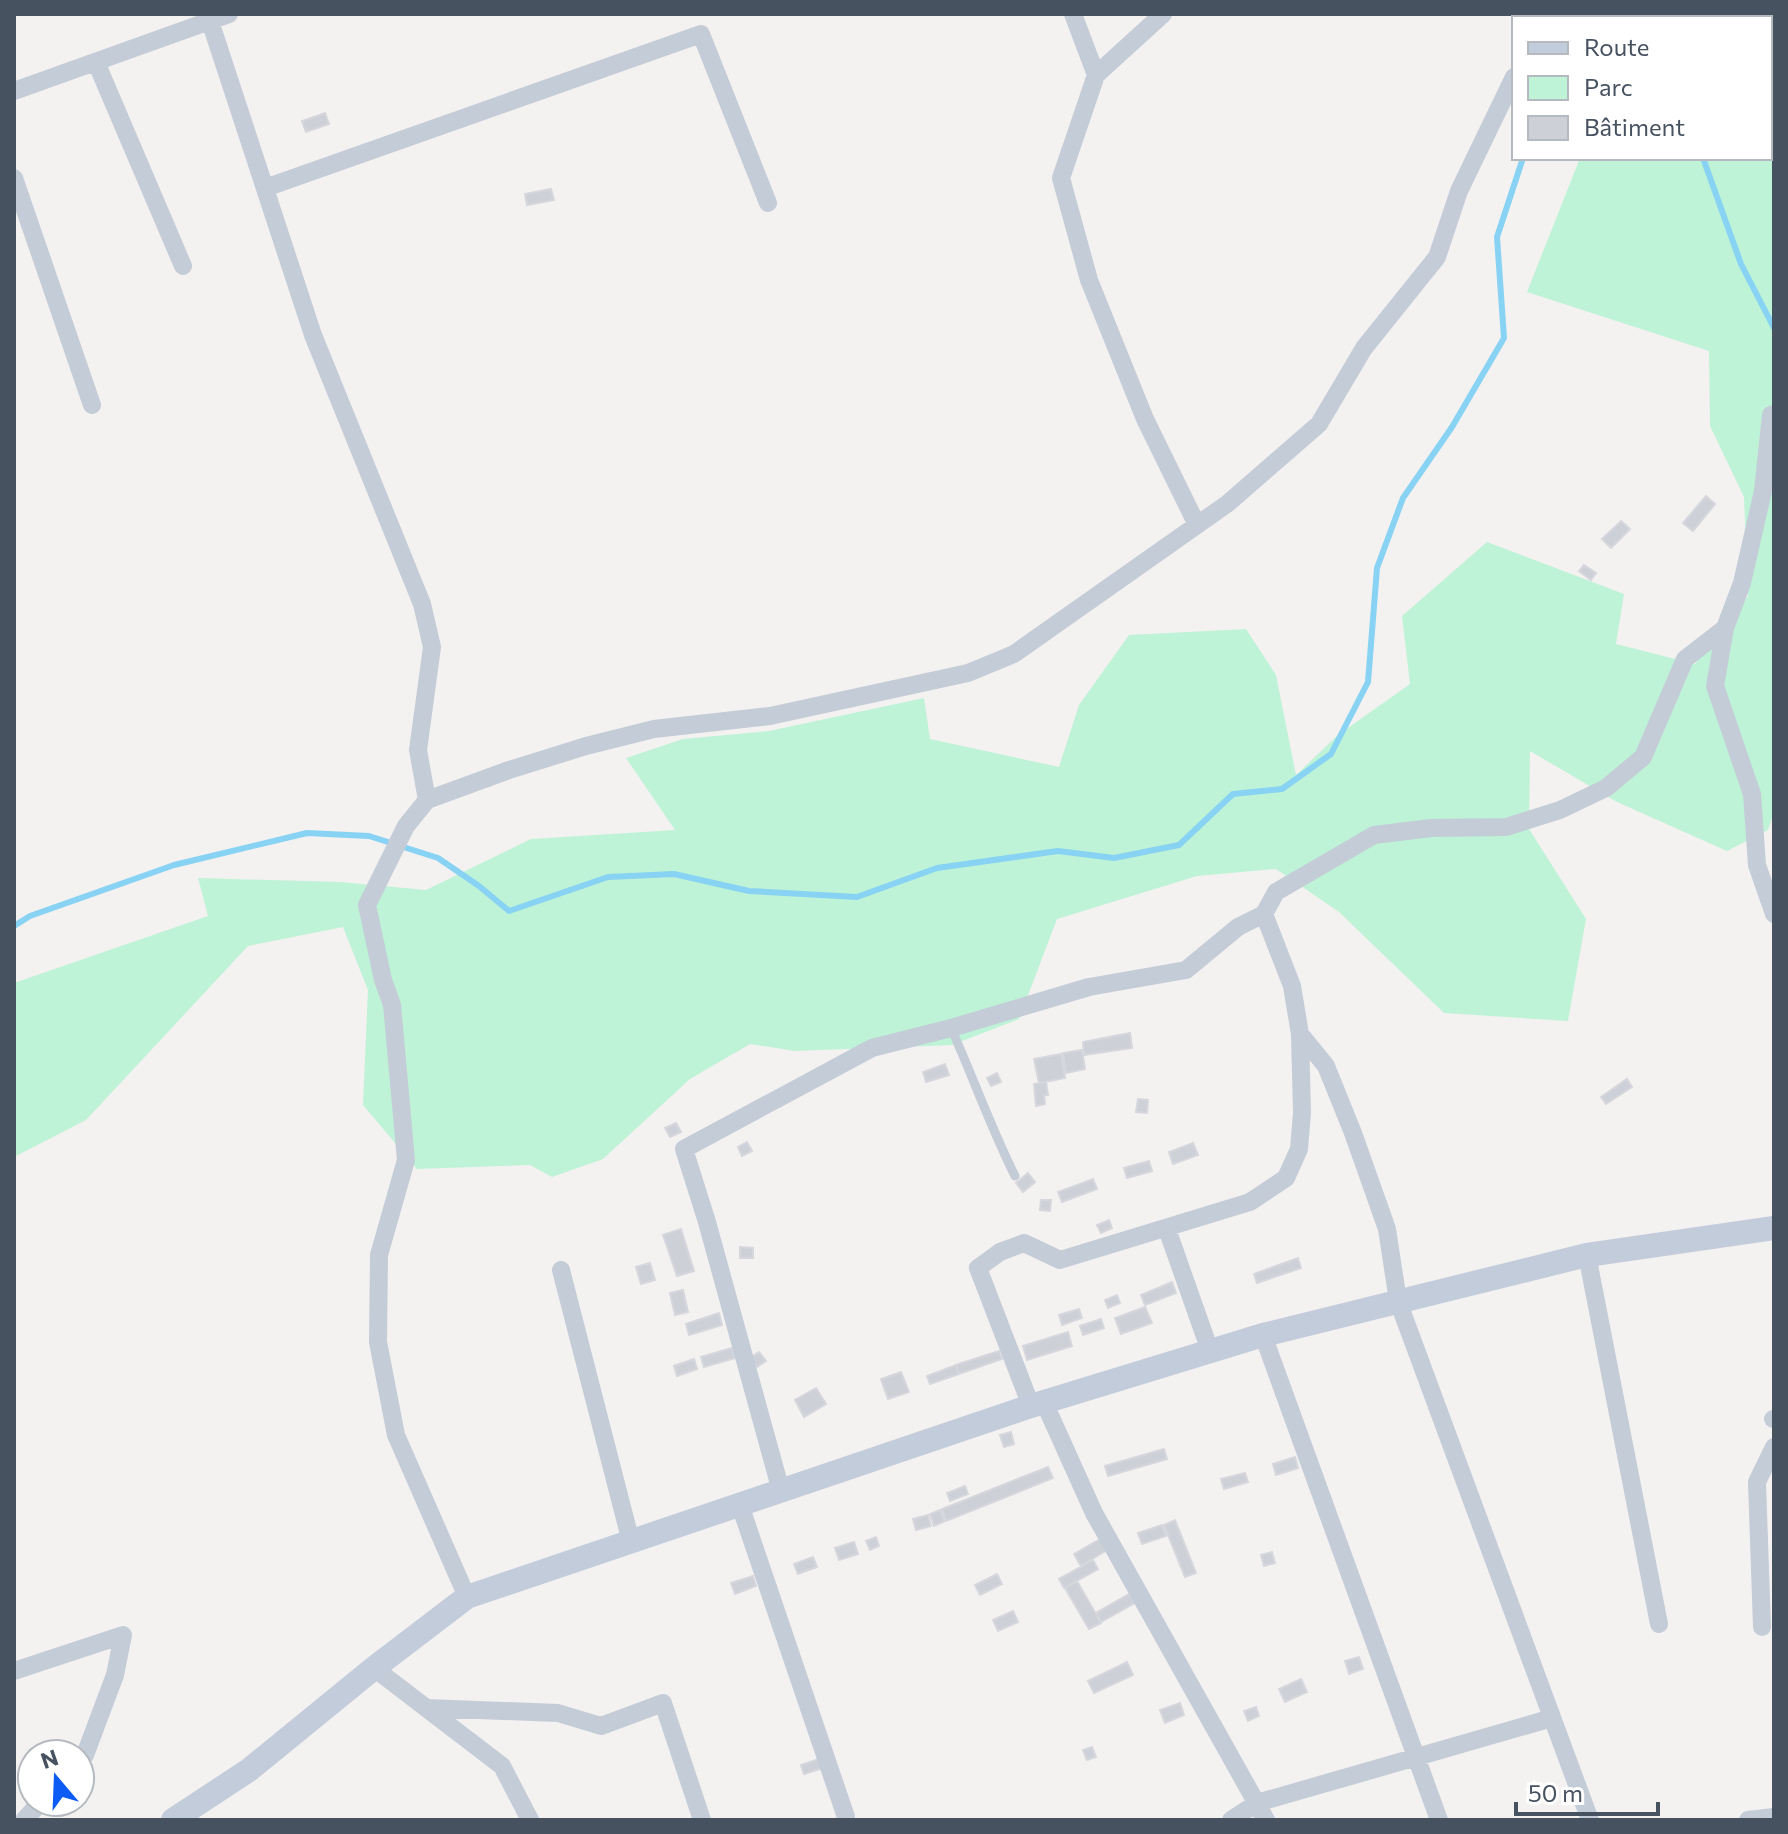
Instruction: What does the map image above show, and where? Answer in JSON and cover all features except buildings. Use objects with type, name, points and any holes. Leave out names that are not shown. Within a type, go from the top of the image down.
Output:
[{"type":"street","points":[[14,91],[229,14]]},
{"type":"street","points":[[1073,14],[1096,75]]},
{"type":"street","points":[[1163,14],[1096,75],[1061,178],[1089,280],[1145,419],[1197,525]]},
{"type":"street","points":[[210,21],[313,335],[422,604],[432,647],[418,750],[427,800]]},
{"type":"street","points":[[265,188],[701,34],[768,203]]},
{"type":"street","points":[[96,62],[183,266]]},
{"type":"street","points":[[467,1597],[396,1435],[378,1342],[379,1255],[406,1160],[392,1005],[383,980],[367,905],[406,826],[427,800],[534,762],[654,729],[770,716],[968,673],[1014,654],[1227,504],[1319,424],[1364,348],[1437,257],[1459,191],[1512,81]]},
{"type":"street","points":[[14,178],[92,405]]},
{"type":"street","points":[[1774,414],[1771,415],[1763,491],[1742,583],[1725,628],[1715,686],[1752,794],[1757,865],[1774,914]]},
{"type":"street","points":[[781,1491],[684,1149],[872,1048],[1089,987],[1186,970],[1238,927],[1264,914],[1276,892],[1374,835],[1431,828],[1506,827],[1560,810],[1606,788],[1643,757],[1685,659],[1725,628]]},
{"type":"street","points":[[1261,1812],[1094,1513],[1038,1404],[978,1268],[1000,1252],[1024,1243],[1060,1260],[1167,1229],[1250,1202],[1286,1178],[1299,1149],[1302,1113],[1300,1034],[1292,986],[1264,914]]},
{"type":"street","points":[[1300,1034],[1326,1066],[1353,1133],[1387,1229],[1398,1301],[1590,1820]]},
{"type":"street","points":[[173,1820],[249,1770],[467,1597],[1038,1404],[1263,1335],[1587,1255],[1774,1228]]},
{"type":"street","points":[[1167,1229],[1210,1351]]},
{"type":"street","points":[[1587,1255],[1659,1624]]},
{"type":"street","points":[[561,1270],[631,1542]]},
{"type":"street","points":[[1263,1335],[1439,1820]]},
{"type":"street","points":[[1762,1627],[1757,1482],[1774,1447]]},
{"type":"street","points":[[740,1505],[846,1817]]},
{"type":"street","points":[[14,1671],[123,1635],[115,1675],[91,1738]]},
{"type":"street","points":[[374,1668],[502,1766],[530,1820]]},
{"type":"street","points":[[426,1708],[558,1713],[601,1726],[663,1703],[702,1820]]},
{"type":"street","points":[[1231,1820],[1416,1758],[1552,1718]]},
{"type":"street","points":[[1748,1820],[1774,1817]]},
{"type":"lane","points":[[951,1028],[975,1081],[993,1132],[1015,1176]]},
{"type":"green space","points":[[1774,14],[1774,813],[1768,830],[1727,851],[1617,802],[1530,751],[1529,829],[1586,919],[1568,1021],[1444,1013],[1339,912],[1276,869],[1197,876],[1057,919],[1019,1019],[952,1045],[795,1051],[750,1044],[690,1079],[603,1159],[552,1177],[530,1165],[417,1169],[363,1105],[368,990],[343,927],[248,946],[86,1120],[14,1157],[14,983],[208,916],[198,878],[340,882],[426,890],[531,839],[675,830],[626,758],[683,739],[769,731],[924,698],[930,739],[1059,767],[1079,705],[1129,635],[1246,629],[1276,675],[1296,775],[1338,735],[1410,684],[1402,616],[1487,542],[1624,594],[1616,644],[1695,664],[1748,596],[1744,497],[1710,426],[1709,351],[1527,292],[1579,160],[1772,160],[1772,16],[1640,16]]},
{"type":"waterway","points":[[14,926],[30,916],[174,865],[307,833],[369,836],[438,858],[509,911],[608,877],[674,874],[749,891],[857,897],[937,868],[1058,851],[1114,858],[1179,845],[1233,794],[1282,789],[1331,754],[1368,682],[1377,568],[1403,498],[1452,427],[1504,338],[1497,237],[1522,160]]},
{"type":"waterway","points":[[1704,160],[1741,264],[1774,328]]}]
